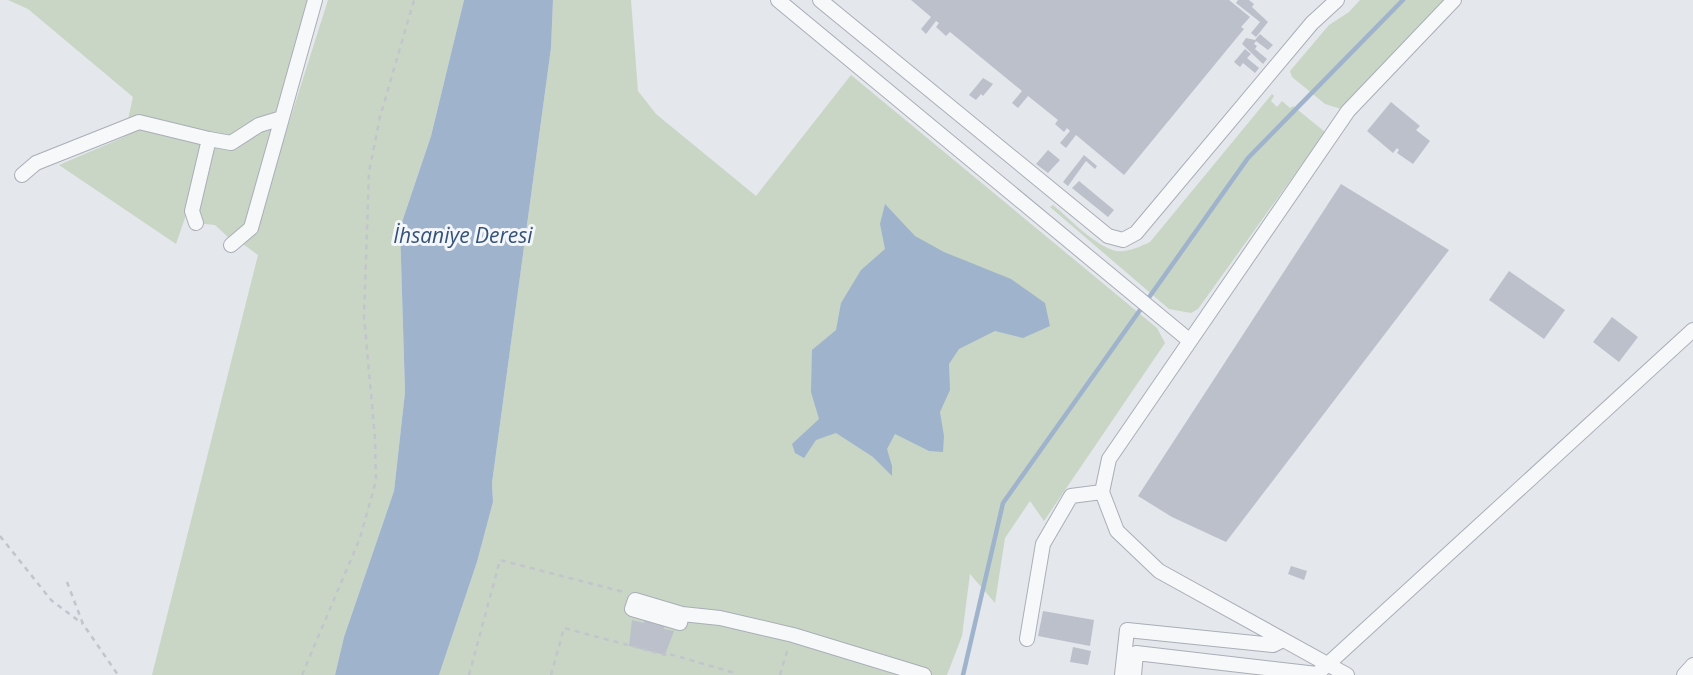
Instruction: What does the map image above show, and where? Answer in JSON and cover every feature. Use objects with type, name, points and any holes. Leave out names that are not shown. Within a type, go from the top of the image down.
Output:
[{"type":"street","points":[[231,245],[251,228],[315,0]]},
{"type":"street","points":[[778,0],[1190,341]]},
{"type":"street","points":[[820,0],[1108,236],[1123,240],[1136,233],[1312,23],[1337,0]]},
{"type":"street","points":[[1320,671],[1281,641],[1158,572],[1117,531],[1102,492],[1109,459],[1348,111],[1454,0]]},
{"type":"street","points":[[22,175],[36,163],[139,122],[230,143],[259,125],[282,118]]},
{"type":"street","points":[[196,223],[192,211],[209,139]]},
{"type":"street","points":[[1320,671],[1693,330]]},
{"type":"street","points":[[1027,639],[1043,544],[1071,496],[1102,492]]},
{"type":"street","points":[[635,600],[682,614],[720,618],[791,635],[923,675]]},
{"type":"street","points":[[1122,675],[1127,630],[1272,645],[1281,641]]},
{"type":"street","points":[[1133,675],[1136,653],[1347,675]]},
{"type":"street","points":[[1684,675],[1693,665]]},
{"type":"path","points":[[302,675],[360,538],[376,481],[375,438],[364,316],[369,172],[380,117],[414,0]]},
{"type":"path","points":[[0,536],[51,600],[83,624]]},
{"type":"path","points":[[469,675],[500,560],[629,593],[635,600]]},
{"type":"path","points":[[67,582],[83,624],[118,675]]},
{"type":"path","points":[[551,675],[564,628],[677,656],[735,673],[734,675]]},
{"type":"path","points":[[780,675],[791,635]]},
{"type":"green space","points":[[8,0],[321,0],[274,170],[328,0],[464,0],[431,136],[400,228],[405,392],[394,491],[344,637],[335,675],[152,675],[258,255],[232,236],[229,238],[215,225],[196,223],[194,218],[186,215],[176,244],[59,165],[124,137],[133,97],[28,9]]},
{"type":"green space","points":[[553,0],[631,0],[638,91],[656,114],[756,196],[851,75],[1157,328],[1165,343],[1044,521],[1030,501],[1005,538],[995,603],[970,574],[962,636],[947,675],[439,675],[477,562],[493,502],[492,483],[551,48]]},
{"type":"green space","points":[[1360,0],[1446,0],[1341,109],[1325,104],[1292,77],[1290,71],[1329,25],[1349,12]]},
{"type":"green space","points":[[1272,94],[1274,96],[1271,101],[1277,107],[1282,101],[1290,108],[1293,106],[1325,132],[1198,309],[1191,313],[1169,309],[1050,207],[1053,205],[1092,239],[1109,249],[1126,251],[1150,242]]},
{"type":"water","name":"İhsaniye Deresi","points":[[464,0],[553,0],[551,48],[492,483],[493,502],[477,562],[439,675],[335,675],[344,637],[394,491],[405,392],[400,228],[431,136]]},
{"type":"water","points":[[885,204],[915,236],[944,252],[1011,279],[1045,303],[1050,326],[1023,338],[995,331],[959,349],[949,364],[950,390],[940,412],[944,436],[943,452],[929,451],[895,434],[887,449],[892,476],[873,457],[836,433],[816,440],[804,458],[795,453],[792,444],[819,419],[811,392],[812,350],[836,330],[841,303],[861,270],[885,249],[880,224]]},
{"type":"building","points":[[911,0],[1229,0],[1250,17],[1241,27],[1244,29],[1124,175],[1076,135],[1066,148],[1060,143],[1070,131],[1067,128],[1064,132],[1055,124],[1058,120],[1028,96],[1018,108],[1012,103],[1022,91],[950,32],[946,36],[936,27],[939,23],[936,21],[926,34],[921,29],[931,17]]},
{"type":"building","points":[[1238,0],[1249,0],[1254,4],[1252,7],[1268,22],[1256,37],[1251,33],[1260,22],[1236,3]]},
{"type":"building","points":[[1260,34],[1273,45],[1268,50],[1256,41],[1254,44],[1257,46],[1255,49],[1267,59],[1263,64],[1242,44],[1246,38],[1255,40]]},
{"type":"building","points":[[1245,49],[1251,54],[1247,58],[1259,68],[1255,73],[1243,63],[1240,67],[1234,62]]},
{"type":"building","points":[[983,78],[993,84],[976,100],[969,95]]},
{"type":"building","points":[[1391,102],[1420,126],[1416,130],[1430,141],[1413,164],[1397,153],[1397,148],[1393,153],[1367,131]]},
{"type":"building","points":[[1048,150],[1060,160],[1048,173],[1036,164]]},
{"type":"building","points":[[1084,155],[1097,166],[1095,169],[1086,161],[1068,186],[1063,182]]},
{"type":"building","points":[[1079,181],[1114,210],[1108,217],[1072,188]]},
{"type":"building","points":[[1341,184],[1449,250],[1226,542],[1172,517],[1138,496]]},
{"type":"building","points":[[1509,271],[1565,310],[1544,339],[1489,300]]},
{"type":"building","points":[[1612,317],[1638,337],[1619,362],[1593,342]]},
{"type":"building","points":[[1291,566],[1307,571],[1304,580],[1288,574]]},
{"type":"building","points":[[1043,611],[1094,620],[1090,646],[1038,636]]},
{"type":"building","points":[[645,619],[665,624],[664,629],[674,631],[665,655],[629,646],[632,620],[644,623]]},
{"type":"building","points":[[1073,647],[1091,651],[1088,665],[1070,662]]},
{"type":"waterway","points":[[963,675],[1003,503],[1248,158],[1403,0]]}]
